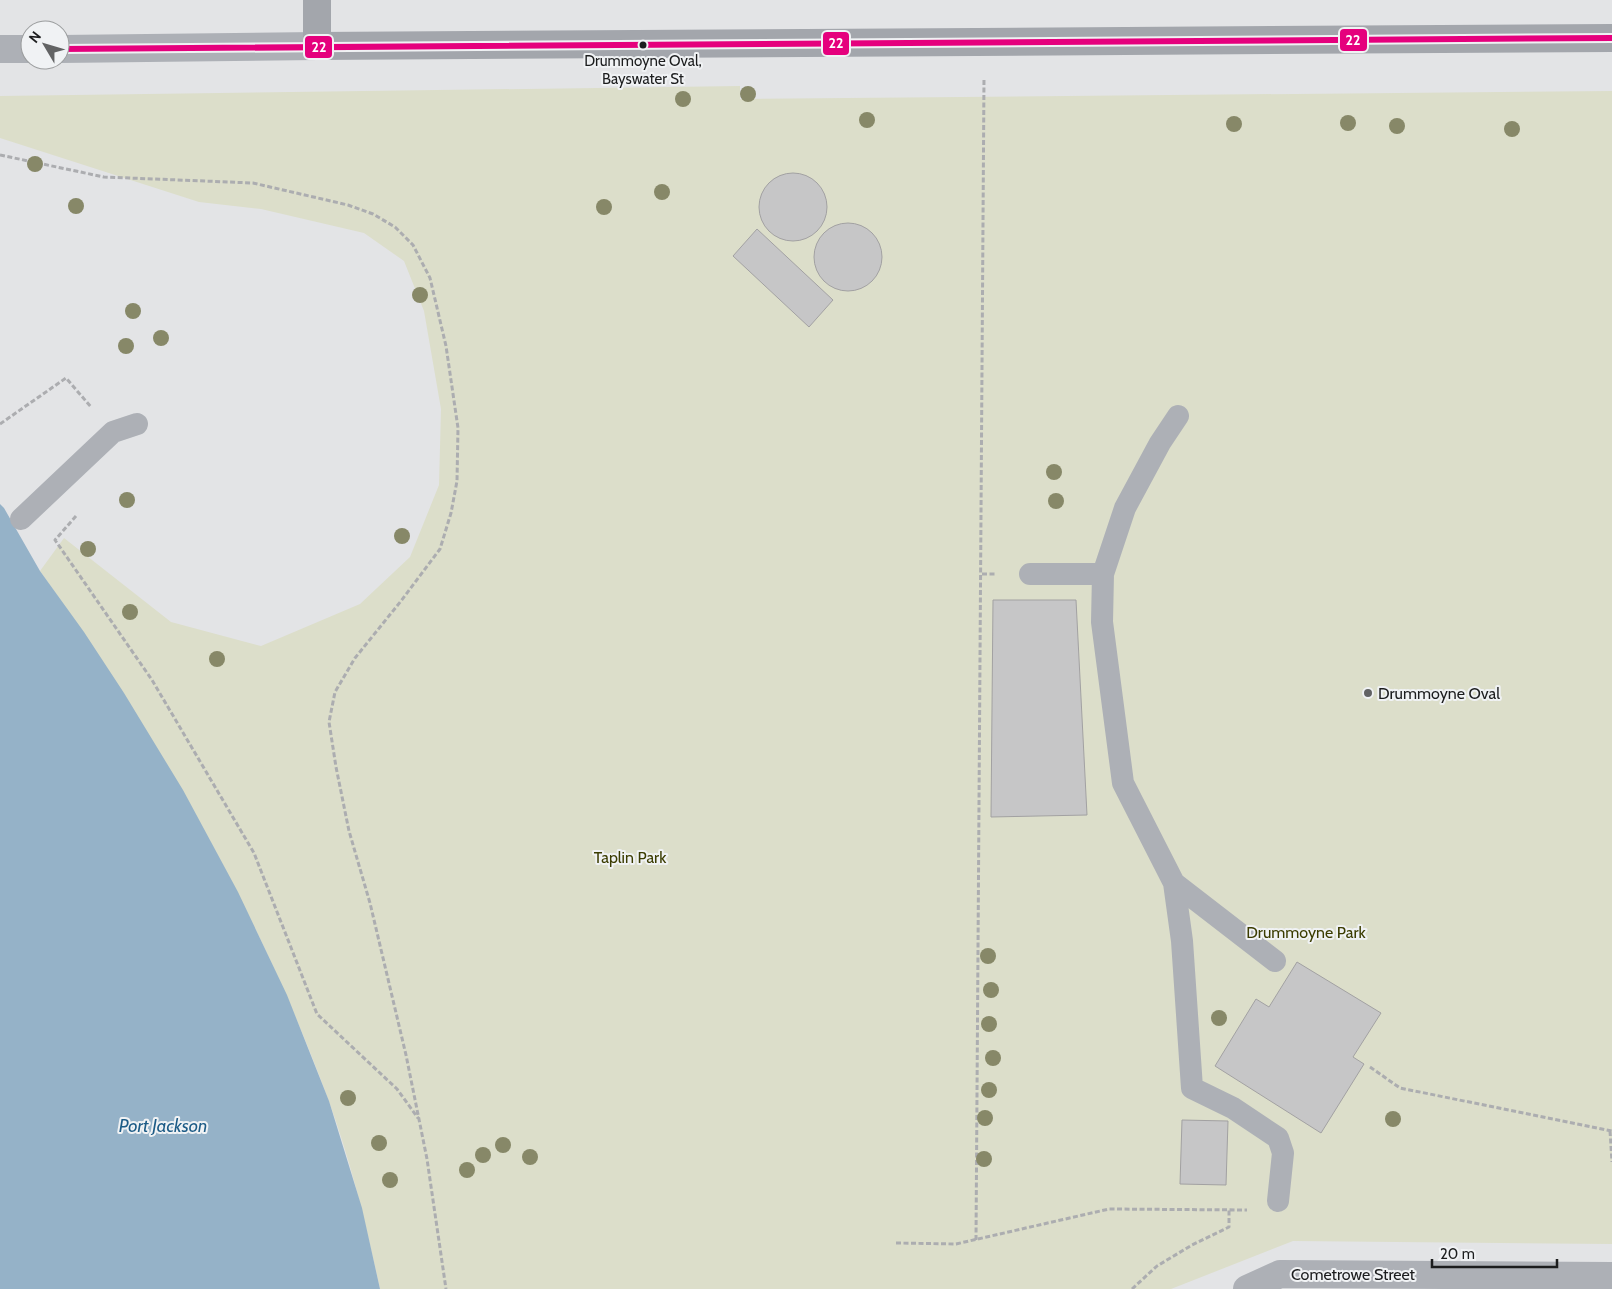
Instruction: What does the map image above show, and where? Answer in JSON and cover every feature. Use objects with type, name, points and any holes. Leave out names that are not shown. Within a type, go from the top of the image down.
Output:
[{"type":"street","points":[[317,0],[317,46]]},
{"type":"street","points":[[70,49],[1612,38]]},
{"type":"street","points":[[0,49],[20,49]]},
{"type":"street","name":"Cometrowe Street","points":[[1246,1289],[1280,1274],[1612,1276]]},
{"type":"lane","points":[[1178,416],[1160,443],[1125,508],[1103,574],[1102,622],[1123,783],[1174,883],[1182,941],[1192,1088],[1233,1108],[1278,1138],[1284,1153],[1278,1201]]},
{"type":"lane","points":[[22,518],[113,432],[137,424]]},
{"type":"lane","points":[[1030,574],[1103,574]]},
{"type":"lane","points":[[1174,883],[1275,961]]},
{"type":"path","points":[[976,1240],[984,42]]},
{"type":"path","points":[[0,155],[104,177],[253,183],[348,205],[372,214],[395,227],[413,245],[430,278],[446,346],[458,428],[457,481],[450,513],[440,549],[401,602],[355,658],[345,675],[336,692],[329,722],[336,767],[350,831],[388,978],[419,1119],[427,1159],[446,1289]]},
{"type":"path","points":[[0,424],[66,378],[113,432]]},
{"type":"path","points":[[81,511],[55,540],[152,680],[254,853],[317,1014],[397,1090],[419,1119]]},
{"type":"path","points":[[1370,1067],[1400,1088],[1611,1131],[1612,1162]]},
{"type":"path","points":[[896,1243],[956,1244],[1109,1209],[1249,1210]]},
{"type":"path","points":[[1132,1289],[1158,1266],[1192,1245],[1228,1227],[1229,1210]]},
{"type":"green space","points":[[740,86],[740,99],[1612,91],[1612,1244],[1293,1241],[1171,1289],[380,1289],[357,1193],[336,1122],[300,1029],[270,960],[237,892],[164,760],[125,696],[40,571],[64,538],[171,622],[261,646],[360,604],[410,557],[439,485],[441,409],[424,311],[404,261],[364,233],[261,209],[199,202],[0,138],[0,96]]},
{"type":"water","name":"Port Jackson","points":[[0,504],[40,571],[84,632],[124,693],[183,790],[238,892],[287,995],[329,1101],[362,1208],[380,1289],[0,1289]]},
{"type":"building","points":[[800,173],[812,179],[821,188],[827,200],[825,220],[817,231],[800,241],[786,241],[769,231],[761,220],[759,200],[769,183],[780,175]]},
{"type":"building","points":[[848,223],[861,226],[872,233],[879,244],[882,257],[879,270],[872,281],[861,288],[848,291],[835,288],[824,281],[817,270],[814,257],[817,244],[824,233],[835,226]]},
{"type":"building","points":[[757,229],[833,300],[809,327],[733,256]]},
{"type":"building","points":[[993,600],[1076,600],[1087,815],[991,817]]},
{"type":"building","points":[[1297,962],[1381,1013],[1353,1057],[1364,1064],[1321,1133],[1215,1066],[1256,999],[1269,1007]]},
{"type":"building","points":[[1182,1120],[1228,1121],[1226,1185],[1180,1184]]},
{"type":"transit line","name":"22","points":[[70,49],[1612,38]]},
{"type":"place","name":"Drummoyne Oval, Bayswater St","points":[[643,45]]},
{"type":"place","name":"Drummoyne Oval","points":[[1368,693]]},
{"type":"park label","name":"Taplin Park","points":[[630,857]]},
{"type":"park label","name":"Drummoyne Park","points":[[1306,932]]}]
